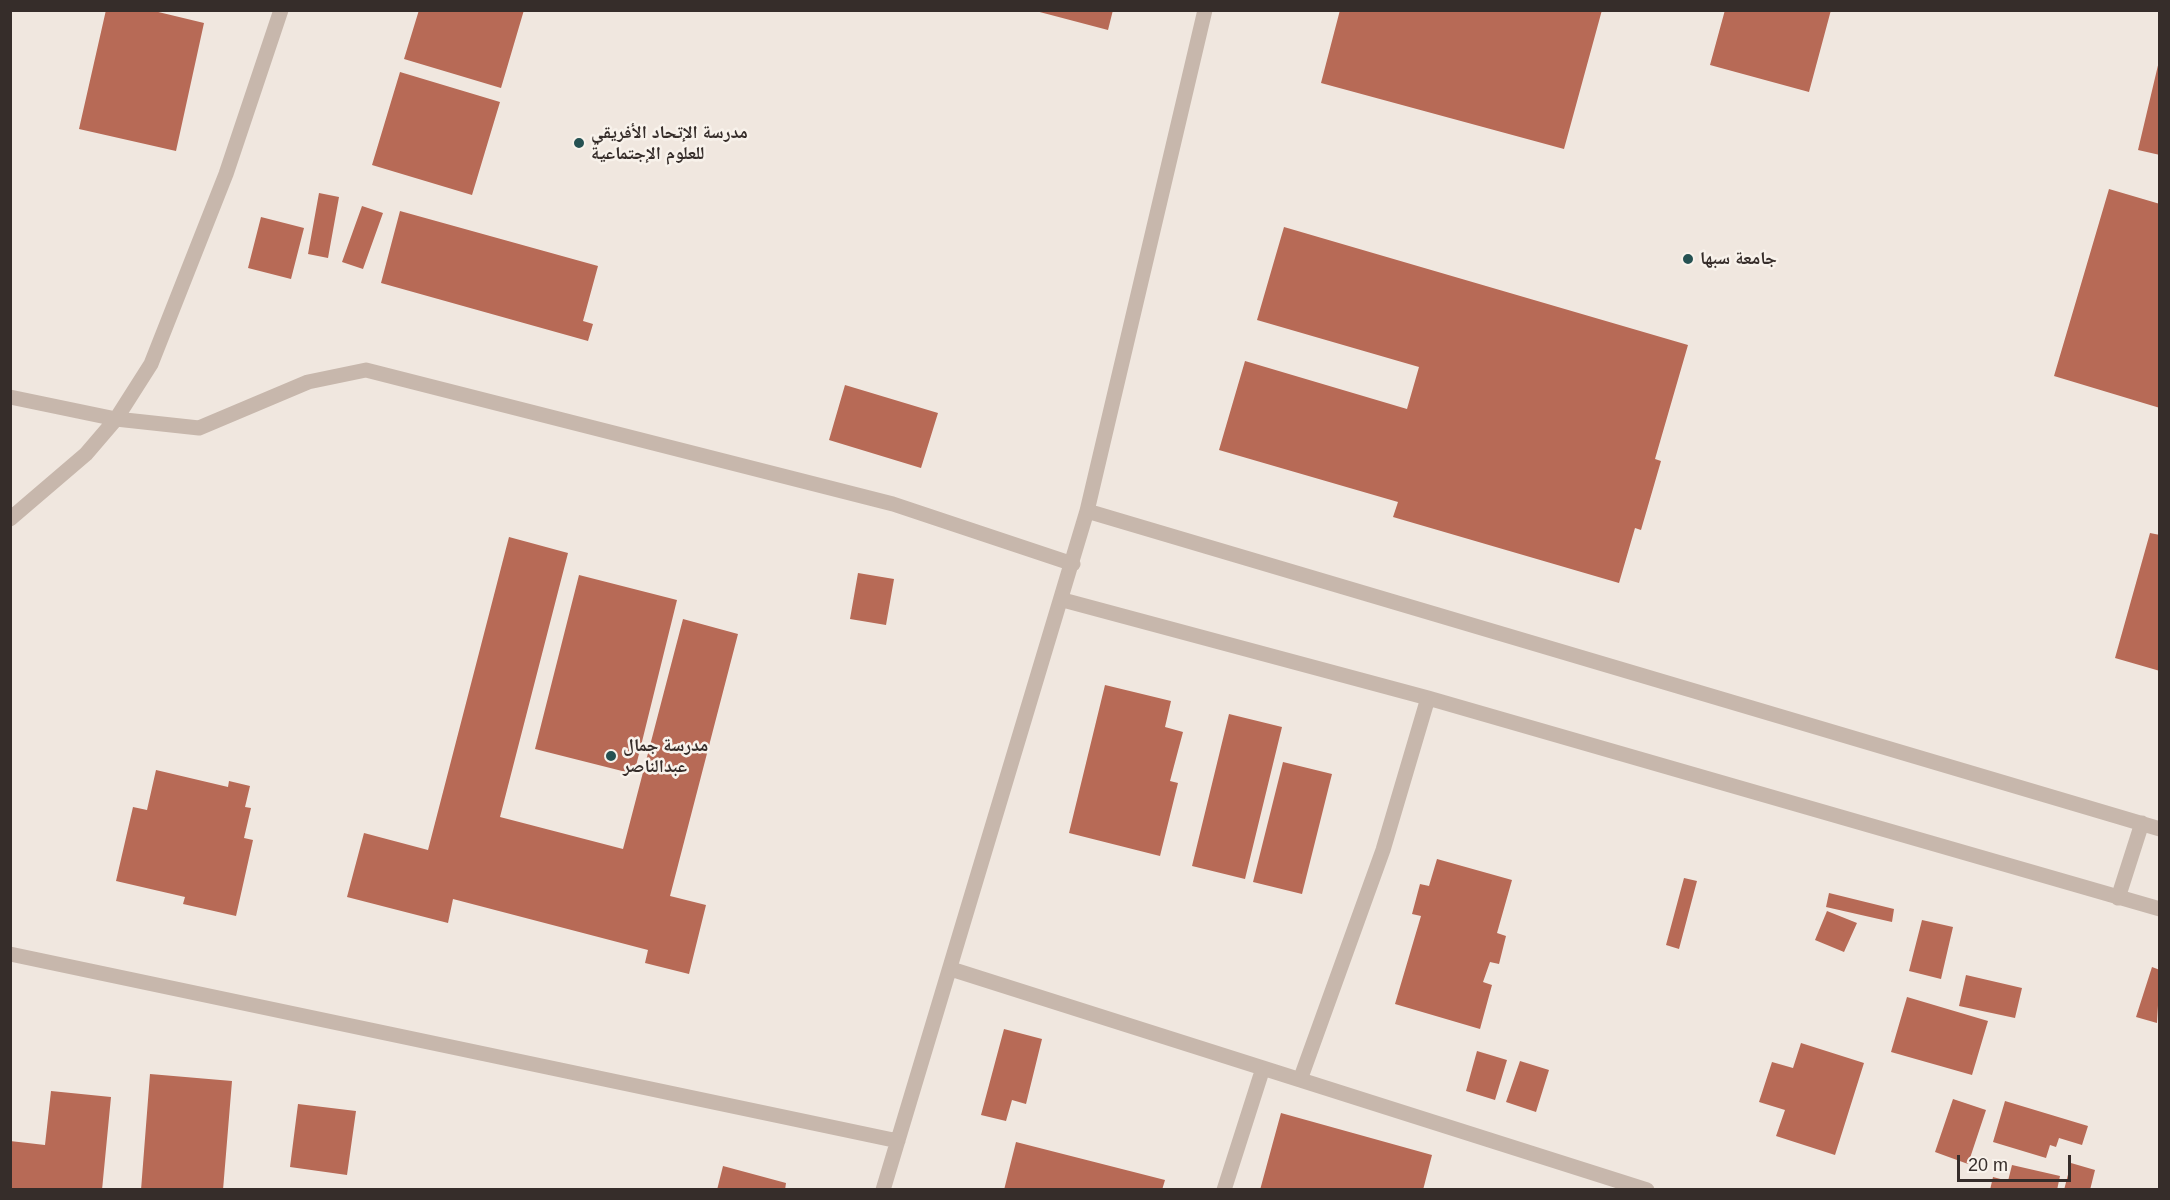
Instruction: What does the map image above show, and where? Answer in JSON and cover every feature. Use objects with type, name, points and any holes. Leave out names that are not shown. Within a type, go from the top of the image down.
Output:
[{"type":"street","points":[[10,519],[86,454],[116,419],[151,364],[226,174],[280,10]]},
{"type":"street","points":[[883,1190],[1088,512],[1205,10]]},
{"type":"street","points":[[10,397],[116,419],[199,428],[308,382],[366,370],[893,504],[1073,564]]},
{"type":"street","points":[[1088,512],[2160,829]]},
{"type":"street","points":[[1063,600],[1428,698],[2160,909]]},
{"type":"street","points":[[1300,1080],[1383,850],[1428,698]]},
{"type":"street","points":[[2118,898],[2142,823]]},
{"type":"street","points":[[10,954],[898,1142]]},
{"type":"street","points":[[951,969],[1647,1190]]},
{"type":"street","points":[[1224,1190],[1263,1068]]},
{"type":"building","points":[[106,10],[150,10],[204,23],[176,151],[79,129]]},
{"type":"building","points":[[419,10],[524,10],[501,88],[404,59]]},
{"type":"building","points":[[1032,10],[1113,10],[1108,30]]},
{"type":"building","points":[[1340,10],[1602,10],[1564,149],[1321,83]]},
{"type":"building","points":[[1725,10],[1831,10],[1809,92],[1710,65]]},
{"type":"building","points":[[2160,61],[2160,155],[2138,150]]},
{"type":"building","points":[[400,72],[500,102],[472,195],[372,165]]},
{"type":"building","points":[[2109,189],[2160,204],[2160,408],[2054,376]]},
{"type":"building","points":[[319,193],[339,197],[328,258],[308,254]]},
{"type":"building","points":[[362,206],[383,213],[363,269],[342,262]]},
{"type":"building","points":[[400,211],[598,266],[583,321],[593,324],[588,341],[381,283]]},
{"type":"building","points":[[261,217],[304,228],[291,279],[248,268]]},
{"type":"building","points":[[1284,227],[1688,345],[1655,459],[1661,461],[1641,530],[1635,528],[1619,583],[1393,517],[1398,502],[1219,450],[1245,361],[1407,409],[1419,367],[1257,320]]},
{"type":"building","points":[[845,385],[938,413],[921,468],[829,440]]},
{"type":"building","points":[[2150,533],[2160,535],[2160,671],[2115,658]]},
{"type":"building","points":[[509,537],[568,553],[500,817],[623,849],[683,619],[738,634],[670,896],[706,905],[689,974],[645,963],[648,950],[453,899],[448,923],[347,897],[364,833],[428,850]]},
{"type":"building","points":[[858,573],[894,579],[886,625],[850,619]]},
{"type":"building","points":[[579,575],[677,600],[634,774],[535,749]]},
{"type":"building","points":[[1105,685],[1171,701],[1165,727],[1183,732],[1170,781],[1178,783],[1160,856],[1069,833]]},
{"type":"building","points":[[1229,714],[1282,727],[1245,879],[1192,866]]},
{"type":"building","points":[[1283,762],[1332,774],[1302,894],[1253,882]]},
{"type":"building","points":[[156,770],[228,787],[229,781],[250,786],[245,807],[251,808],[244,838],[253,840],[236,916],[183,904],[185,897],[116,881],[133,807],[147,810]]},
{"type":"building","points":[[1437,859],[1512,880],[1497,933],[1506,936],[1499,964],[1490,962],[1483,982],[1492,985],[1480,1029],[1395,1004],[1421,916],[1412,914],[1420,884],[1429,886]]},
{"type":"building","points":[[1684,878],[1697,881],[1679,949],[1666,945]]},
{"type":"building","points":[[1829,893],[1894,909],[1892,922],[1826,907]]},
{"type":"building","points":[[1827,911],[1857,923],[1844,952],[1815,940]]},
{"type":"building","points":[[1922,920],[1953,927],[1941,979],[1909,971]]},
{"type":"building","points":[[2152,967],[2160,970],[2157,1023],[2136,1017]]},
{"type":"building","points":[[1966,975],[2022,988],[2015,1018],[1959,1006]]},
{"type":"building","points":[[1907,997],[1988,1021],[1972,1075],[1891,1052]]},
{"type":"building","points":[[1004,1029],[1042,1039],[1026,1104],[1012,1100],[1006,1121],[981,1115]]},
{"type":"building","points":[[1801,1043],[1864,1063],[1835,1155],[1776,1136],[1785,1110],[1759,1102],[1772,1062],[1793,1068]]},
{"type":"building","points":[[1477,1051],[1507,1060],[1495,1100],[1466,1091]]},
{"type":"building","points":[[1520,1061],[1549,1070],[1536,1112],[1506,1102]]},
{"type":"building","points":[[150,1074],[232,1081],[223,1190],[141,1190]]},
{"type":"building","points":[[51,1091],[111,1097],[102,1190],[10,1190],[10,1141],[45,1145]]},
{"type":"building","points":[[1953,1099],[1986,1110],[1968,1164],[1935,1152]]},
{"type":"building","points":[[2005,1101],[2088,1126],[2082,1145],[2059,1138],[2056,1147],[2050,1145],[2046,1158],[1993,1142]]},
{"type":"building","points":[[298,1104],[356,1111],[347,1175],[290,1167]]},
{"type":"building","points":[[1281,1113],[1432,1155],[1423,1190],[1260,1190]]},
{"type":"building","points":[[1016,1142],[1165,1180],[1162,1190],[1004,1190]]},
{"type":"building","points":[[2071,1163],[2095,1170],[2090,1190],[2064,1190]]},
{"type":"building","points":[[2012,1165],[2060,1176],[2057,1190],[1990,1190],[1993,1177],[2008,1181]]},
{"type":"building","points":[[723,1166],[786,1183],[785,1190],[717,1190]]},
{"type":"place","name":"مدرسة الإتحاد الأفريقي للعلوم الإجتماعية","points":[[579,143]]},
{"type":"place","name":"جامعة سبها","points":[[1688,259]]},
{"type":"place","name":"مدرسة جمال عبدالناصر","points":[[611,756]]}]
